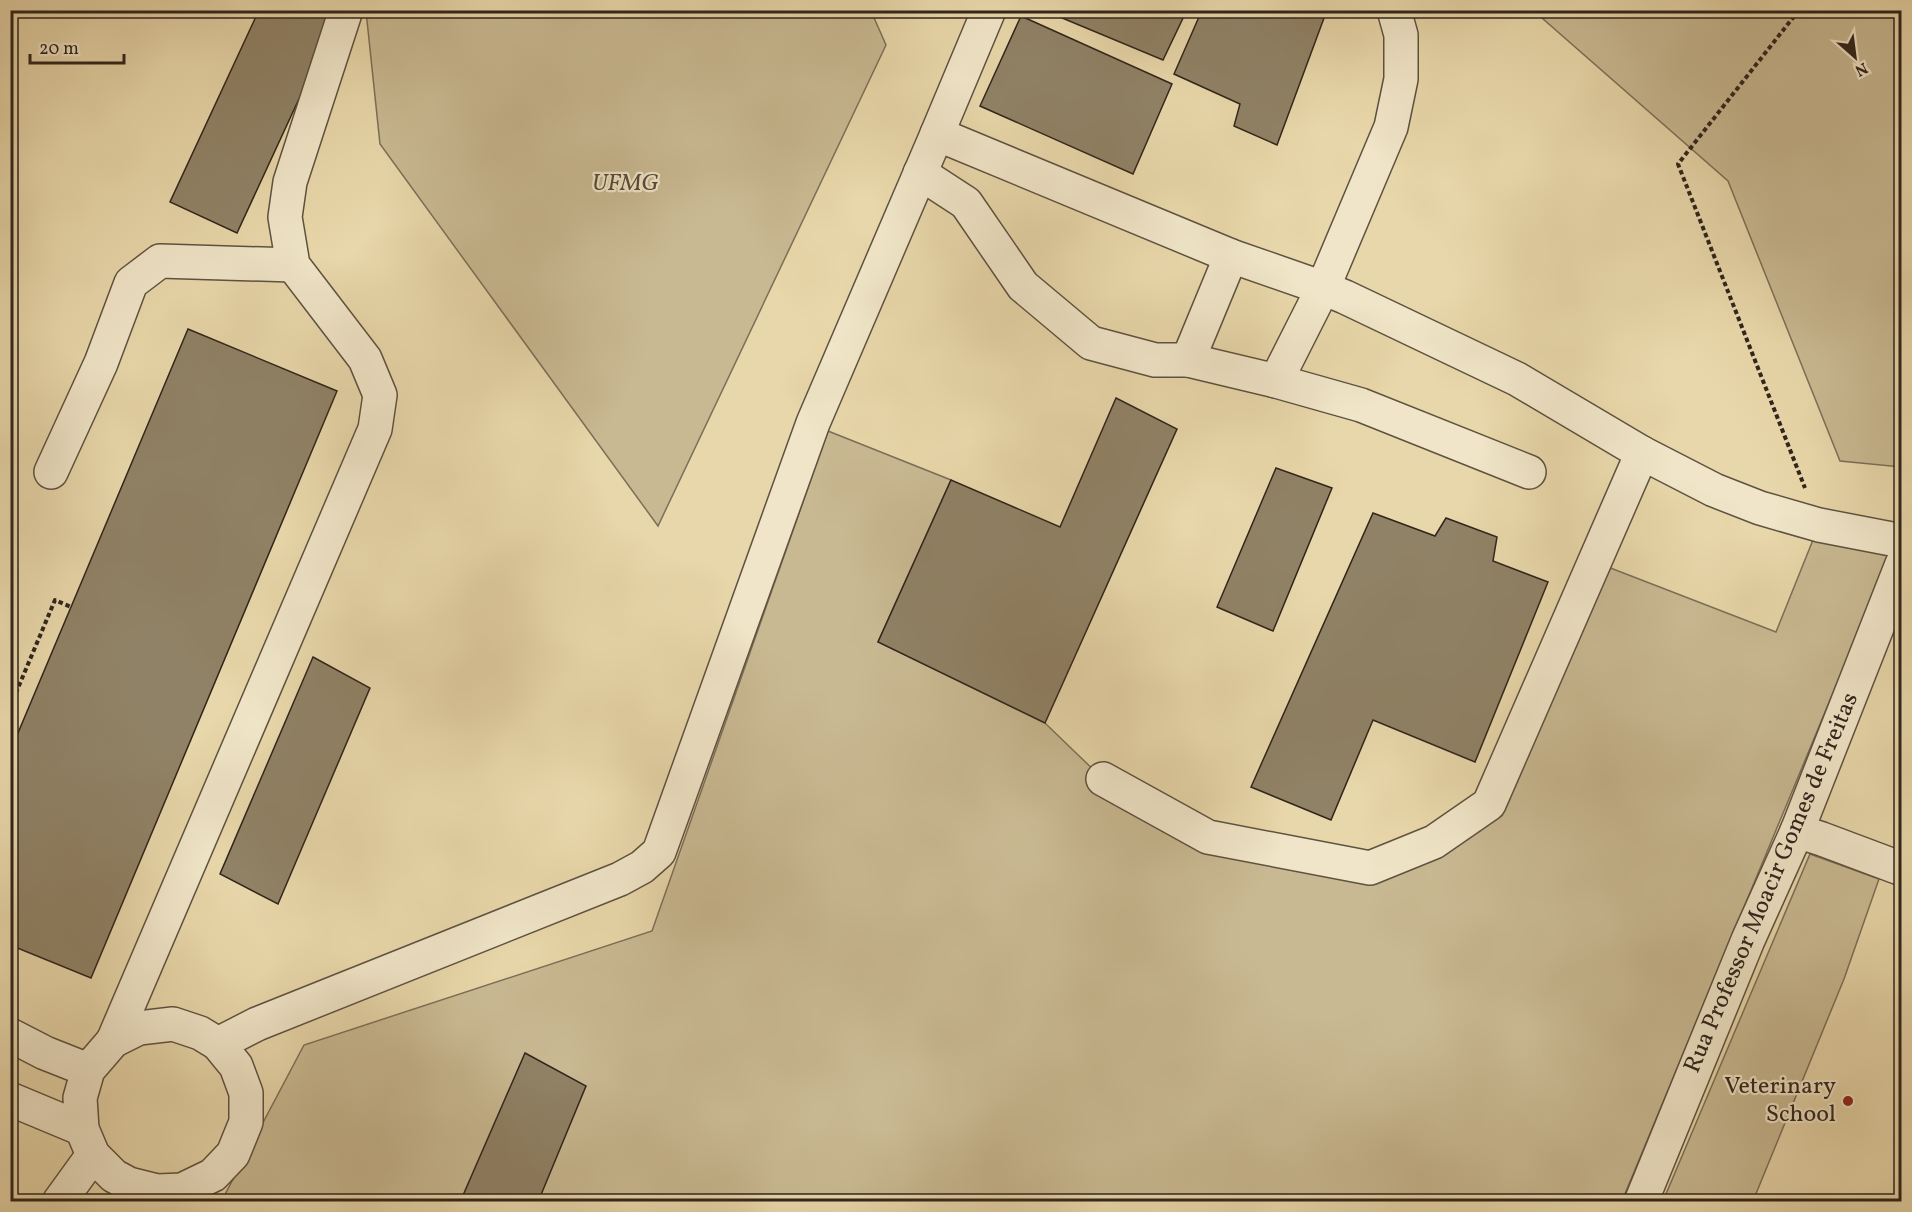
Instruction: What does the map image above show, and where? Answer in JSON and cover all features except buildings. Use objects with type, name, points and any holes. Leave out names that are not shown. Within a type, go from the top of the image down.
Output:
[{"type":"street","points":[[59,1202],[87,1142],[80,1098],[88,1070],[113,1041],[375,429],[380,394],[365,359],[293,265],[285,217],[290,182],[346,10]]},
{"type":"street","points":[[218,1044],[257,1024],[620,879],[642,867],[659,852],[813,423],[989,10]]},
{"type":"street","points":[[1276,381],[1323,288],[1391,127],[1401,79],[1401,35],[1394,10]]},
{"type":"street","points":[[937,134],[1231,256],[1323,288],[1517,379],[1642,453],[1724,494],[1760,508],[1819,525],[1902,541]]},
{"type":"street","points":[[920,172],[966,203],[1023,286],[1091,343],[1155,360],[1188,360],[1362,405],[1529,472]]},
{"type":"street","points":[[1188,360],[1231,256]]},
{"type":"street","points":[[51,472],[101,363],[131,283],[160,261],[293,265]]},
{"type":"street","points":[[1103,779],[1208,837],[1370,868],[1434,842],[1489,804],[1642,453]]},
{"type":"street","name":"Rua Professor Moacir Gomes de Freitas","points":[[1641,1202],[1748,940],[1797,831],[1902,564]]},
{"type":"street","points":[[1797,831],[1902,869]]},
{"type":"street","points":[[10,1099],[87,1142],[114,1176],[129,1184],[157,1191],[207,1188],[233,1154],[246,1122],[246,1093],[236,1066],[218,1044],[200,1033],[173,1024],[139,1028],[113,1041]]},
{"type":"street","points":[[10,1035],[45,1053],[88,1070]]},
{"type":"path","points":[[1799,10],[1678,164],[1819,525]]},
{"type":"path","points":[[10,706],[54,600],[71,607]]},
{"type":"green space","name":"UFMG","points":[[366,11],[871,11],[886,45],[658,526],[380,144]]},
{"type":"green space","points":[[1534,11],[1901,11],[1901,467],[1840,461],[1728,181]]},
{"type":"green space","points":[[828,431],[951,480],[878,642],[1045,723],[1103,779],[1208,837],[1370,868],[1489,804],[1595,562],[1776,632],[1819,525],[1894,546],[1622,1201],[221,1202],[304,1045],[652,931]]},
{"type":"green space","points":[[1810,854],[1879,879],[1844,979],[1753,1201],[1663,1201]]},
{"type":"place","name":"Veterinary School","points":[[1848,1101]]}]
